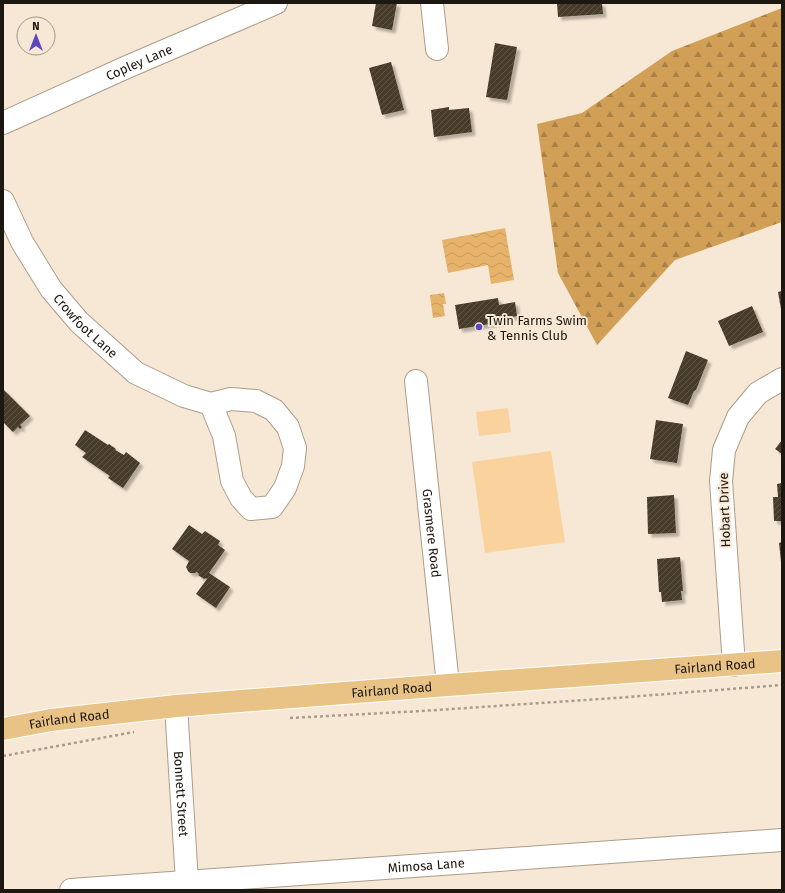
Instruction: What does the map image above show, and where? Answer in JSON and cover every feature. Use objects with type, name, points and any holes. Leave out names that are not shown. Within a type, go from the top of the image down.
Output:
[{"type":"main road","name":"Fairland Road","points":[[3,729],[50,720],[176,706],[782,661]]},
{"type":"street","name":"Copley Lane","points":[[3,123],[127,67],[276,3]]},
{"type":"street","points":[[432,3],[438,50]]},
{"type":"street","name":"Crowfoot Lane","points":[[3,201],[22,242],[50,289],[79,322],[136,373],[184,396],[211,404]]},
{"type":"street","name":"Hobart Drive","points":[[734,664],[721,480],[724,450],[738,417],[758,393],[782,379]]},
{"type":"street","name":"Grasmere Road","points":[[416,381],[448,685]]},
{"type":"street","points":[[231,399],[256,401],[274,410],[288,427],[295,448],[293,466],[285,488],[272,507],[251,509],[241,498],[232,481],[224,436],[211,404],[231,399]]},
{"type":"street","name":"Bonnett Street","points":[[176,706],[187,882]]},
{"type":"street","name":"Mimosa Lane","points":[[70,890],[782,840]]},
{"type":"path","points":[[283,719],[615,698],[782,685]]},
{"type":"path","points":[[3,756],[139,731]]},
{"type":"green space","points":[[782,8],[782,222],[675,260],[597,345],[558,273],[537,124],[582,113],[672,51]]},
{"type":"shaded area","points":[[508,408],[511,432],[479,436],[476,412]]},
{"type":"shaded area","points":[[551,451],[565,542],[485,553],[472,462]]},
{"type":"water","points":[[505,228],[514,280],[491,284],[488,265],[448,273],[442,240]]},
{"type":"water","points":[[444,293],[446,304],[443,304],[445,316],[433,318],[430,295]]},
{"type":"building","points":[[376,3],[397,3],[392,30],[372,26]]},
{"type":"building","points":[[557,3],[602,3],[603,14],[558,17]]},
{"type":"building","points":[[495,43],[517,47],[507,100],[486,97]]},
{"type":"building","points":[[391,62],[404,110],[382,115],[369,68]]},
{"type":"building","points":[[449,107],[449,110],[469,108],[472,132],[434,137],[431,110]]},
{"type":"building","points":[[782,291],[782,309],[781,309],[778,292]]},
{"type":"building","points":[[498,298],[499,305],[515,302],[517,316],[501,319],[502,322],[459,329],[455,305]]},
{"type":"building","points":[[752,306],[763,332],[729,346],[718,321]]},
{"type":"building","points":[[686,351],[708,360],[696,390],[694,391],[688,405],[668,398]]},
{"type":"building","points":[[3,389],[30,416],[20,425],[22,427],[20,429],[18,427],[13,432],[3,422]]},
{"type":"building","points":[[656,420],[683,424],[677,463],[650,459]]},
{"type":"building","points":[[85,430],[124,455],[126,452],[140,463],[123,488],[108,478],[110,476],[82,457],[86,453],[75,445]]},
{"type":"building","points":[[782,440],[782,454],[775,449]]},
{"type":"building","points":[[782,483],[782,521],[774,521],[773,497],[778,497],[777,484]]},
{"type":"building","points":[[674,495],[676,533],[648,534],[647,497]]},
{"type":"building","points":[[189,525],[202,534],[205,531],[220,541],[218,545],[225,550],[209,573],[230,587],[216,608],[196,594],[207,579],[204,579],[198,575],[199,574],[197,572],[190,573],[186,567],[189,561],[172,549]]},
{"type":"building","points":[[782,542],[782,562],[781,562],[779,543]]},
{"type":"building","points":[[680,557],[683,591],[681,591],[682,600],[662,602],[661,592],[659,592],[657,559]]},
{"type":"place","name":"Twin Farms Swim & Tennis Club","points":[[479,327]]}]
